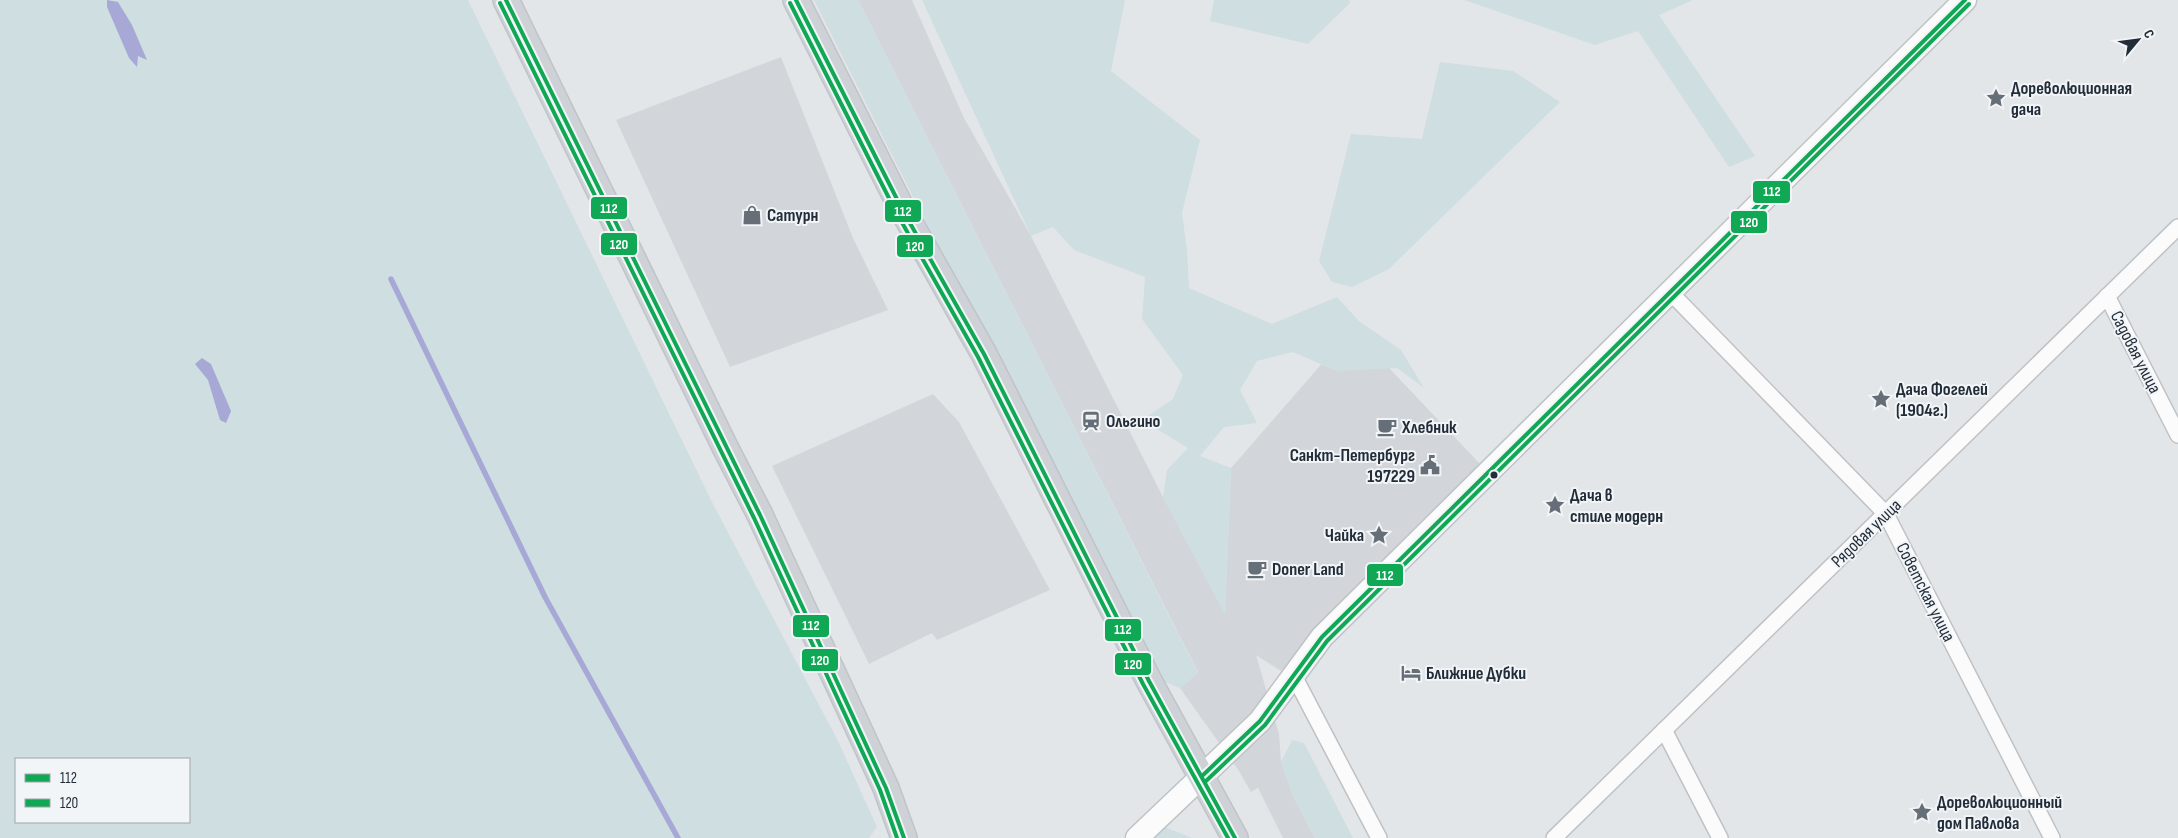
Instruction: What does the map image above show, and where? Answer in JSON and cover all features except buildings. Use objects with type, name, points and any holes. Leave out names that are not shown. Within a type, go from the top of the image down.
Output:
[{"type":"main road","points":[[506,0],[760,515],[886,788],[904,838]]},
{"type":"main road","points":[[796,0],[902,209],[984,354],[1149,681],[1235,838]]},
{"type":"main road","points":[[1137,838],[1260,721],[1322,637],[1965,0]]},
{"type":"street","name":"Рядовая улица","points":[[1554,838],[2178,227]]},
{"type":"street","name":"Советская улица","points":[[1670,292],[1886,514],[2052,838]]},
{"type":"street","name":"Садовая улица","points":[[2107,296],[2178,435]]},
{"type":"street","points":[[1294,676],[1378,838]]},
{"type":"street","points":[[1664,730],[1720,838]]},
{"type":"shaded area","points":[[0,0],[468,0],[712,502],[838,741],[877,827],[869,838],[0,838]]},
{"type":"shaded area","points":[[814,0],[858,0],[1198,673],[1180,688],[1163,681],[1153,666],[1027,423]]},
{"type":"shaded area","points":[[858,0],[912,0],[964,118],[1031,236],[1163,497],[1225,614],[1231,468],[1352,329],[1483,467],[1281,671],[1256,655],[1279,734],[1281,762],[1294,798],[1315,838],[1283,838],[1258,788],[1251,792],[1239,771],[1180,688],[1198,672]]},
{"type":"shaded area","points":[[922,0],[1125,0],[1111,71],[1200,140],[1182,213],[1187,250],[1189,288],[1272,324],[1337,297],[1359,321],[1401,350],[1424,388],[1397,368],[1336,371],[1293,352],[1257,361],[1240,390],[1257,423],[1224,427],[1200,456],[1231,468],[1225,615],[1163,497],[1167,470],[1188,448],[1142,420],[1173,399],[1183,375],[1142,319],[1145,277],[1074,250],[1053,227],[1031,236]]},
{"type":"shaded area","points":[[1214,0],[1349,0],[1350,3],[1308,44],[1210,21]]},
{"type":"shaded area","points":[[1464,0],[1693,0],[1659,15],[1755,156],[1729,167],[1638,31],[1595,45]]},
{"type":"shaded area","points":[[781,57],[853,238],[888,310],[730,367],[616,120]]},
{"type":"shaded area","points":[[1440,62],[1513,71],[1560,102],[1389,269],[1352,287],[1332,282],[1319,261],[1351,134],[1422,139]]},
{"type":"shaded area","points":[[933,394],[959,422],[1050,590],[937,640],[932,633],[869,664],[772,466]]},
{"type":"shaded area","points":[[1292,740],[1304,743],[1353,838],[1315,838],[1294,798],[1281,762]]},
{"type":"shaded area","points":[[1162,826],[1192,838],[1152,838]]},
{"type":"water","points":[[107,0],[118,2],[132,25],[147,60],[138,56],[137,67],[129,58],[107,7]]},
{"type":"water","points":[[202,358],[211,364],[231,411],[226,423],[220,420],[208,380],[195,364]]},
{"type":"waterway","points":[[391,279],[545,597],[678,838]]},
{"type":"transit line","name":"112","points":[[506,0],[760,515],[886,788],[904,838]]},
{"type":"transit line","name":"112","points":[[796,0],[902,209],[984,354],[1149,681],[1235,838]]},
{"type":"transit line","name":"112","points":[[1202,776],[1260,721],[1322,637],[1965,0]]},
{"type":"transit line","name":"120","points":[[500,3],[754,518],[880,790],[897,838]]},
{"type":"transit line","name":"120","points":[[790,3],[896,212],[978,357],[1143,684],[1228,838]]},
{"type":"transit line","name":"120","points":[[1206,781],[1265,725],[1327,641],[1969,4]]},
{"type":"place","name":"Дореволюционная дача","points":[[1996,98]]},
{"type":"place","name":"Сатурн","points":[[752,215]]},
{"type":"place","name":"Дача Фогелей (1904г.)","points":[[1881,399]]},
{"type":"place","name":"Ольгино","points":[[1091,421]]},
{"type":"place","name":"Хлебник","points":[[1387,427]]},
{"type":"place","name":"Санкт-Петербург 197229","points":[[1430,465]]},
{"type":"place","name":"Дача в стиле модерн","points":[[1555,505]]},
{"type":"place","name":"Чайка","points":[[1379,535]]},
{"type":"place","name":"Doner Land","points":[[1257,569]]},
{"type":"place","name":"Ближние Дубки","points":[[1411,673]]},
{"type":"place","name":"Дореволюционный дом Павлова","points":[[1922,812]]}]
